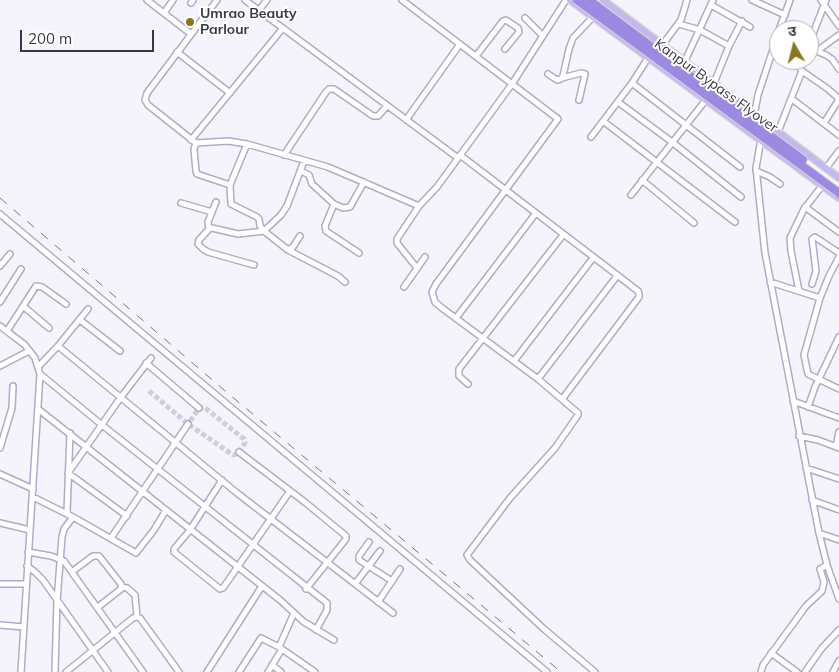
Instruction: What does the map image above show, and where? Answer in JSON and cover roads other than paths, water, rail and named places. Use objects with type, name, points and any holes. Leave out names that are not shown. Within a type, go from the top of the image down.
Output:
[{"type":"highway","name":"Kanpur Bypass Flyover","points":[[577,0],[839,193]]},
{"type":"highway","name":"Kanpur Bypass Flyover","points":[[589,0],[839,187]]},
{"type":"main road","points":[[568,0],[839,198]]},
{"type":"main road","points":[[603,0],[839,178]]},
{"type":"street","points":[[147,0],[191,34]]},
{"type":"street","points":[[164,13],[173,0]]},
{"type":"street","points":[[217,0],[147,93],[145,100],[148,105],[193,142],[228,141],[247,144],[328,167],[420,206]]},
{"type":"street","points":[[246,0],[406,120],[506,190],[638,291],[639,297],[563,398]]},
{"type":"street","points":[[259,10],[267,0]]},
{"type":"street","points":[[402,0],[558,119],[433,288],[433,298],[435,302],[578,411],[578,415],[555,448],[513,494],[468,553],[468,558],[548,633],[595,672]]},
{"type":"street","points":[[417,268],[397,243],[396,239],[420,206],[437,187],[512,84],[568,0]]},
{"type":"street","points":[[663,44],[679,24],[686,0]]},
{"type":"street","points":[[752,0],[784,15]]},
{"type":"street","points":[[782,20],[790,0]]},
{"type":"street","points":[[685,61],[712,2],[750,27]]},
{"type":"street","points":[[824,2],[839,26]]},
{"type":"street","points":[[818,20],[824,2]]},
{"type":"street","points":[[561,79],[573,38],[593,17]]},
{"type":"street","points":[[525,18],[543,36]]},
{"type":"street","points":[[476,56],[503,21],[506,20],[518,28],[519,32],[505,49]]},
{"type":"street","points":[[714,83],[729,46],[742,21]]},
{"type":"street","points":[[679,24],[700,30],[729,46]]},
{"type":"street","points":[[230,185],[197,174],[193,142],[283,28]]},
{"type":"street","points":[[819,50],[839,35]]},
{"type":"street","points":[[406,120],[460,44]]},
{"type":"street","points":[[177,52],[230,93]]},
{"type":"street","points":[[819,52],[832,59],[839,69]]},
{"type":"street","points":[[591,137],[632,83],[648,58]]},
{"type":"street","points":[[749,132],[769,61]]},
{"type":"street","points":[[778,132],[802,71],[838,98],[824,124]]},
{"type":"street","points":[[548,74],[556,80],[579,73],[585,74],[579,100]]},
{"type":"street","points":[[632,83],[740,167]]},
{"type":"street","points":[[284,155],[329,89],[334,89],[373,116],[378,116],[387,106]]},
{"type":"street","points":[[792,98],[839,135]]},
{"type":"street","points":[[631,195],[705,101]]},
{"type":"street","points":[[618,102],[672,142],[741,198]]},
{"type":"street","points":[[603,121],[734,222]]},
{"type":"street","points":[[769,126],[760,140],[756,171],[761,224],[770,282],[812,500],[827,565],[839,599]]},
{"type":"street","points":[[247,144],[230,185],[231,204],[258,217],[260,226],[264,231],[288,250],[338,276],[345,282]]},
{"type":"street","points":[[826,168],[839,151]]},
{"type":"street","points":[[254,265],[202,249],[198,242],[209,229],[216,228],[231,234],[264,231],[281,215],[287,206],[304,161]]},
{"type":"street","points":[[301,171],[309,175],[312,184],[334,204],[343,208],[350,207],[364,182]]},
{"type":"street","points":[[756,171],[780,184]]},
{"type":"street","points":[[642,180],[694,223]]},
{"type":"street","points":[[799,292],[790,238],[805,207],[822,186]]},
{"type":"street","points":[[209,229],[208,222],[216,202]]},
{"type":"street","points":[[181,203],[212,212]]},
{"type":"street","points":[[334,204],[326,231],[359,253]]},
{"type":"street","points":[[805,207],[839,232]]},
{"type":"street","points":[[456,318],[536,213]]},
{"type":"street","points":[[0,214],[547,672]]},
{"type":"street","points":[[468,384],[459,376],[458,371],[563,235]]},
{"type":"street","points":[[288,250],[293,247],[300,236]]},
{"type":"street","points":[[812,284],[816,271],[812,240],[815,237],[839,253]]},
{"type":"street","points":[[0,266],[10,254]]},
{"type":"street","points":[[839,256],[820,298],[804,355],[808,374],[839,389]]},
{"type":"street","points":[[404,286],[425,257]]},
{"type":"street","points":[[514,361],[593,258]]},
{"type":"street","points":[[0,302],[21,269]]},
{"type":"street","points":[[538,379],[618,276]]},
{"type":"street","points":[[770,282],[820,298]]},
{"type":"street","points":[[7,331],[34,288],[38,286],[66,304]]},
{"type":"street","points":[[23,306],[49,328]]},
{"type":"street","points":[[39,366],[88,309]]},
{"type":"street","points":[[80,320],[120,351]]},
{"type":"street","points":[[0,326],[30,350],[36,358],[40,374],[21,672]]},
{"type":"street","points":[[808,407],[818,380],[839,337]]},
{"type":"street","points":[[58,346],[270,519],[393,613]]},
{"type":"street","points":[[0,366],[30,350]]},
{"type":"street","points":[[68,473],[151,358]]},
{"type":"street","points":[[146,363],[200,408]]},
{"type":"street","points":[[40,374],[327,604],[328,607],[316,630]]},
{"type":"street","points":[[0,448],[12,408],[12,386]]},
{"type":"street","points":[[793,401],[839,418]]},
{"type":"street","points":[[38,409],[294,613],[316,630],[334,640]]},
{"type":"street","points":[[111,538],[188,424]]},
{"type":"street","points":[[799,436],[809,437],[837,448],[839,432]]},
{"type":"street","points":[[66,513],[70,433]]},
{"type":"street","points":[[239,452],[346,536],[346,539],[306,589]]},
{"type":"street","points":[[806,468],[839,479]]},
{"type":"street","points":[[68,473],[127,516]]},
{"type":"street","points":[[0,474],[33,489]]},
{"type":"street","points":[[222,480],[190,530],[174,549],[174,552],[218,588],[223,588],[290,491]]},
{"type":"street","points":[[32,497],[74,516],[136,553],[154,530],[166,510]]},
{"type":"street","points":[[812,500],[839,510]]},
{"type":"street","points":[[55,672],[60,559],[64,530],[74,516]]},
{"type":"street","points":[[0,523],[30,530]]},
{"type":"street","points":[[819,533],[839,540]]},
{"type":"street","points":[[369,542],[358,556],[359,560],[392,581]]},
{"type":"street","points":[[355,584],[380,551]]},
{"type":"street","points":[[28,552],[60,559],[73,571],[144,672]]},
{"type":"street","points":[[73,571],[92,556],[99,556],[121,587],[128,588],[135,595],[137,616],[179,672]]},
{"type":"street","points":[[761,672],[762,666],[806,606],[822,591],[824,585],[820,569],[827,565]]},
{"type":"street","points":[[27,566],[43,580],[108,672]]},
{"type":"street","points":[[378,602],[400,569]]},
{"type":"street","points":[[0,584],[26,584]]},
{"type":"street","points":[[208,672],[262,586]]},
{"type":"street","points":[[98,607],[121,590],[121,587]]},
{"type":"street","points":[[268,672],[294,613]]},
{"type":"street","points":[[66,672],[137,616]]},
{"type":"street","points":[[0,625],[24,627]]},
{"type":"street","points":[[805,672],[822,648],[839,630]]},
{"type":"street","points":[[241,672],[259,639],[263,638],[315,672]]},
{"type":"street","points":[[771,653],[797,672]]},
{"type":"street","points":[[833,672],[839,661]]},
{"type":"street","points":[[272,665],[281,672]]},
{"type":"tunnel","points":[[149,391],[188,424],[233,455],[238,454],[245,443],[244,439],[204,407],[199,408],[188,424]]},
{"type":"railway","points":[[0,198],[224,390],[561,672]]},
{"type":"place","name":"Umrao Beauty Parlour","points":[[190,22]]}]
